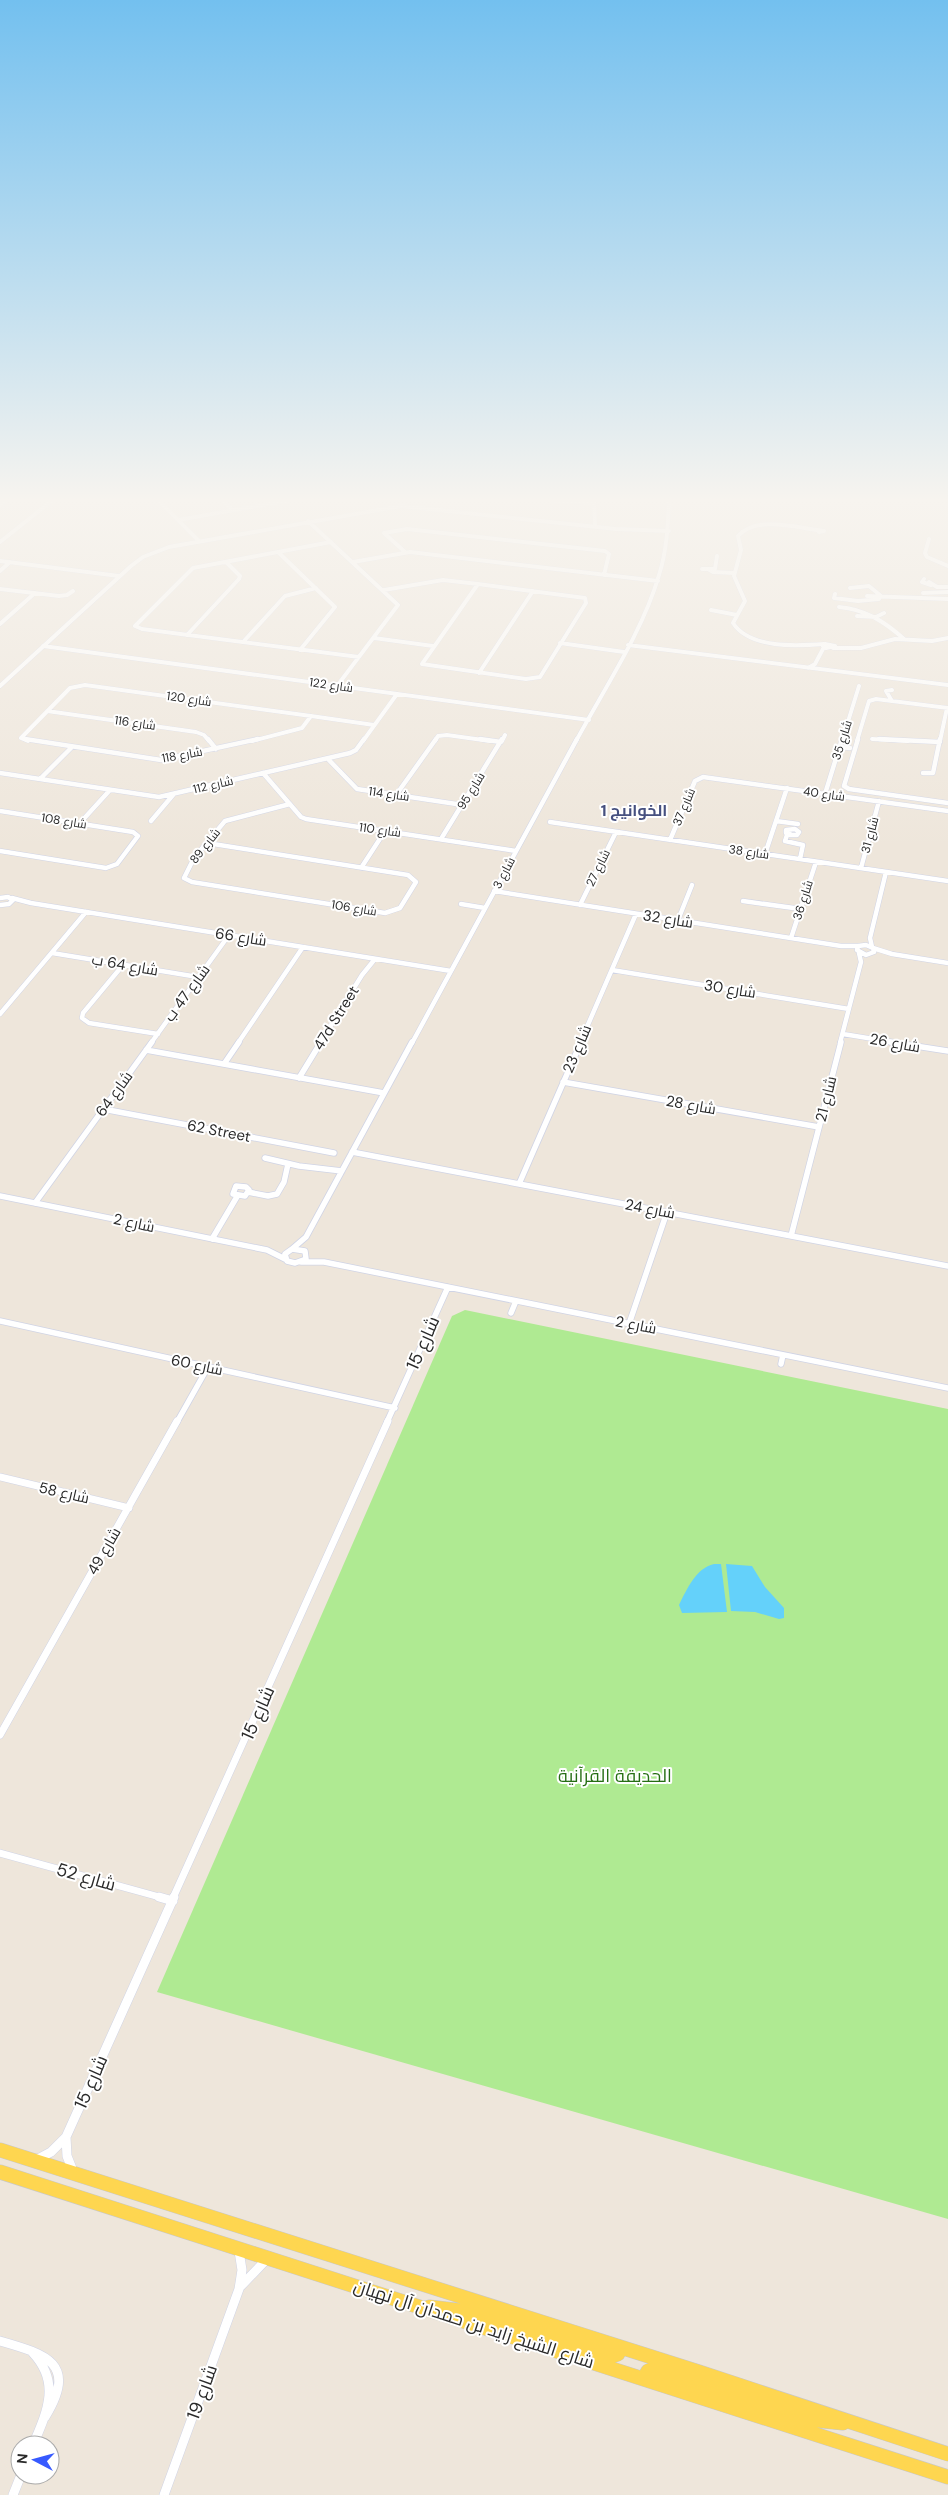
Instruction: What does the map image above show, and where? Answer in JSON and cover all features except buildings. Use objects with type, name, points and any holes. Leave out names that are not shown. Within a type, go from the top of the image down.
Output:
[{"type":"main road","name":"شارع الشيخ زايد بن حمدان آل نهيان","points":[[0,2150],[948,2454]]},
{"type":"main road","name":"شارع الشيخ زايد بن حمدان آل نهيان","points":[[0,2172],[948,2477]]},
{"type":"main road","points":[[422,2308],[436,2307],[463,2311],[609,2357],[618,2354],[620,2348]]},
{"type":"main road","points":[[644,2378],[648,2371],[654,2369],[814,2420],[848,2422]]},
{"type":"street","points":[[0,624],[10,615]]},
{"type":"street","points":[[0,686],[76,615]]},
{"type":"street","points":[[144,615],[135,625],[138,629],[359,657]]},
{"type":"street","points":[[187,635],[206,615]]},
{"type":"street","points":[[243,642],[267,615]]},
{"type":"street","points":[[300,650],[328,615]]},
{"type":"street","points":[[337,686],[392,615]]},
{"type":"street","points":[[455,615],[422,662],[424,665],[530,680],[538,679],[542,676],[578,615]]},
{"type":"street","points":[[479,673],[517,615]]},
{"type":"street","name":"شارع 3","points":[[291,1250],[306,1237],[516,850],[589,720],[642,615]]},
{"type":"street","points":[[871,615],[904,639]]},
{"type":"street","points":[[857,616],[876,618],[880,615]]},
{"type":"street","points":[[737,616],[734,626],[740,632],[752,638],[777,643],[842,648],[867,647],[889,640],[948,638]]},
{"type":"street","points":[[374,638],[433,646]]},
{"type":"street","points":[[560,644],[624,652]]},
{"type":"street","points":[[628,645],[948,685]]},
{"type":"street","name":"شارع 122","points":[[43,646],[589,720]]},
{"type":"street","points":[[808,668],[815,664],[823,646]]},
{"type":"street","points":[[822,669],[819,664],[822,656],[833,647]]},
{"type":"street","name":"شارع 120","points":[[24,734],[70,688],[85,685],[374,725]]},
{"type":"street","name":"شارع 35","points":[[825,794],[859,686]]},
{"type":"street","points":[[892,690],[886,691],[892,701]]},
{"type":"street","name":"شارع 112","points":[[0,773],[157,796],[175,794],[328,759],[356,750],[397,694]]},
{"type":"street","points":[[923,773],[933,773],[947,708],[876,699],[869,701],[852,748],[844,786],[846,789],[948,803]]},
{"type":"street","name":"شارع 116","points":[[47,711],[196,732],[204,735],[216,749]]},
{"type":"street","name":"شارع 118","points":[[24,734],[22,738],[25,741],[161,760],[296,731],[302,728],[311,716]]},
{"type":"street","points":[[396,795],[438,736],[447,735],[501,742]]},
{"type":"street","name":"شارع 95","points":[[441,839],[505,735]]},
{"type":"street","points":[[872,739],[940,742]]},
{"type":"street","points":[[840,747],[852,748]]},
{"type":"street","points":[[40,779],[71,748]]},
{"type":"street","name":"شارع 114","points":[[328,759],[357,788],[463,805]]},
{"type":"street","name":"شارع 110","points":[[263,773],[301,817],[306,819],[516,850]]},
{"type":"street","name":"شارع 40","points":[[701,778],[948,811]]},
{"type":"street","name":"شارع 37","points":[[670,840],[695,781],[701,778]]},
{"type":"street","points":[[764,854],[787,788]]},
{"type":"street","points":[[79,824],[110,790]]},
{"type":"street","points":[[150,822],[175,794]]},
{"type":"street","points":[[157,796],[166,802]]},
{"type":"street","name":"شارع 31","points":[[861,868],[879,801]]},
{"type":"street","name":"شارع 89","points":[[184,878],[183,874],[228,820],[290,804]]},
{"type":"street","name":"شارع 108","points":[[0,811],[127,831],[135,836],[135,841],[117,862],[110,867],[0,851]]},
{"type":"street","points":[[773,829],[799,834],[798,830],[794,828],[801,825],[776,821]]},
{"type":"street","name":"شارع 38","points":[[550,822],[948,881]]},
{"type":"street","points":[[361,868],[385,831]]},
{"type":"street","name":"شارع 27","points":[[580,904],[616,832]]},
{"type":"street","points":[[788,833],[786,837],[787,842],[804,846],[800,859]]},
{"type":"street","name":"شارع 106","points":[[184,878],[192,882],[385,913],[400,908],[416,882],[414,878],[408,875],[207,844]]},
{"type":"street","name":"شارع 36","points":[[792,938],[816,862]]},
{"type":"street","points":[[861,962],[874,951],[870,938],[886,872]]},
{"type":"street","points":[[678,920],[692,885]]},
{"type":"street","name":"شارع 32","points":[[494,891],[841,946],[871,954]]},
{"type":"street","name":"شارع 66","points":[[1,897],[450,972]]},
{"type":"street","points":[[0,909],[13,901],[12,898]]},
{"type":"street","points":[[744,901],[800,909]]},
{"type":"street","name":"شارع 66","points":[[0,905],[31,903]]},
{"type":"street","points":[[461,904],[485,908]]},
{"type":"street","points":[[0,1014],[86,912]]},
{"type":"street","name":"شارع 23","points":[[519,1184],[636,914]]},
{"type":"street","name":"شارع 47 ب","points":[[146,1050],[229,935]]},
{"type":"street","points":[[859,952],[857,948],[870,938]]},
{"type":"street","name":"شارع 32","points":[[841,946],[860,945],[872,947]]},
{"type":"street","points":[[224,1064],[303,947]]},
{"type":"street","points":[[872,947],[892,954]]},
{"type":"street","name":"شارع 64 ب","points":[[52,952],[198,977]]},
{"type":"street","name":"شارع 21","points":[[791,1236],[861,962],[859,952]]},
{"type":"street","points":[[871,954],[892,954],[948,962]]},
{"type":"street","name":"47d Street","points":[[299,1078],[362,975],[375,959]]},
{"type":"street","points":[[123,964],[83,1013],[84,1020],[158,1034]]},
{"type":"street","name":"شارع 30","points":[[612,970],[849,1009]]},
{"type":"street","name":"شارع 26","points":[[843,1034],[948,1052]]},
{"type":"street","points":[[146,1050],[384,1093]]},
{"type":"street","name":"شارع 64","points":[[35,1203],[146,1050]]},
{"type":"street","name":"شارع 28","points":[[563,1082],[819,1128]]},
{"type":"street","name":"62 Street","points":[[103,1110],[334,1153]]},
{"type":"street","name":"شارع 24","points":[[352,1152],[948,1266]]},
{"type":"street","points":[[265,1158],[288,1164],[342,1171]]},
{"type":"street","points":[[248,1192],[268,1196],[277,1194],[284,1182],[288,1164]]},
{"type":"street","points":[[237,1186],[248,1188],[248,1192],[245,1196],[232,1192],[237,1186]]},
{"type":"street","points":[[212,1239],[238,1195]]},
{"type":"street","name":"شارع 2","points":[[0,1196],[267,1250],[291,1250]]},
{"type":"street","points":[[629,1324],[667,1212]]},
{"type":"street","name":"شارع 3","points":[[306,1237],[307,1253]]},
{"type":"street","points":[[300,1249],[307,1253],[306,1259],[301,1262],[292,1263],[286,1259],[286,1254],[291,1250],[300,1249]]},
{"type":"street","name":"شارع 2","points":[[267,1250],[286,1259]]},
{"type":"street","name":"شارع 2","points":[[307,1253],[324,1262]]},
{"type":"street","name":"شارع 2","points":[[301,1262],[324,1262],[948,1388]]},
{"type":"street","name":"شارع 15","points":[[32,2160],[51,2152],[66,2137],[448,1287]]},
{"type":"street","points":[[511,1313],[516,1301]]},
{"type":"street","name":"شارع 60","points":[[0,1321],[395,1408]]},
{"type":"street","points":[[781,1364],[783,1355]]},
{"type":"street","name":"شارع 49","points":[[0,1736],[208,1367]]},
{"type":"street","name":"شارع 58","points":[[0,1477],[129,1508]]},
{"type":"street","name":"شارع 52","points":[[0,1853],[172,1902]]},
{"type":"street","points":[[66,2137],[67,2156],[74,2173]]},
{"type":"street","name":"شارع 19","points":[[164,2495],[239,2289],[242,2270],[239,2249]]},
{"type":"street","name":"شارع 19","points":[[239,2289],[254,2270],[268,2258]]},
{"type":"street","points":[[0,2341],[32,2352],[44,2364],[54,2379],[45,2417],[37,2435]]},
{"type":"green space","name":"الحديقة القرآنية","points":[[465,1310],[948,1409],[948,2219],[157,1992],[452,1316]]},
{"type":"water","points":[[714,1564],[721,1564],[727,1612],[682,1613],[679,1605],[685,1592],[702,1570]]},
{"type":"water","points":[[726,1564],[752,1566],[765,1587],[784,1608],[784,1618],[779,1619],[755,1612],[731,1611]]},
{"type":"district","name":"الخوانيج 1","points":[[634,810]]}]
